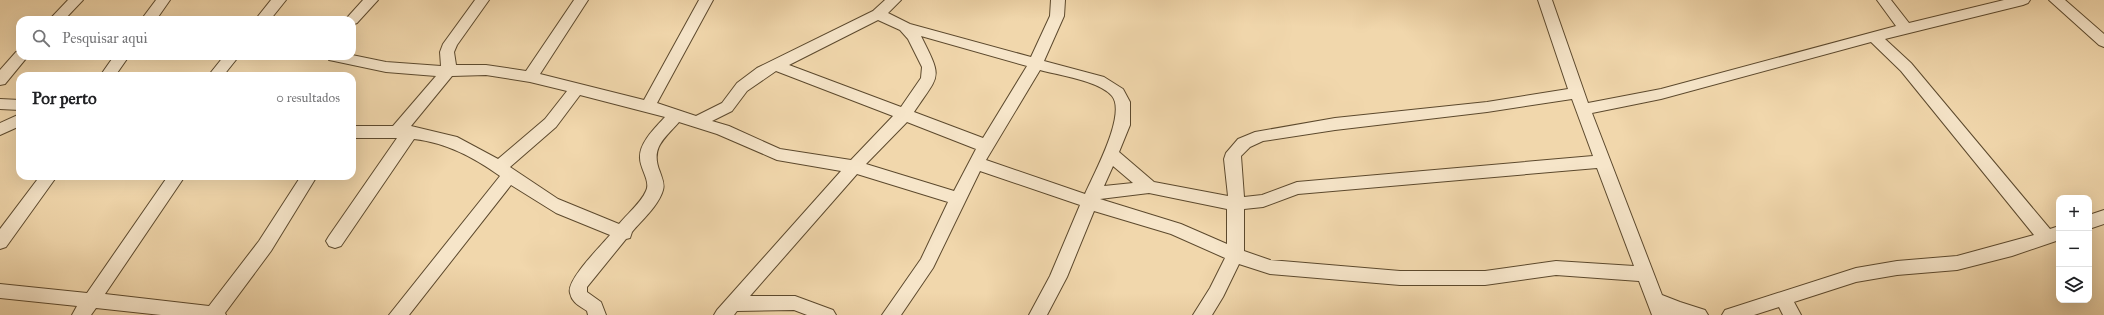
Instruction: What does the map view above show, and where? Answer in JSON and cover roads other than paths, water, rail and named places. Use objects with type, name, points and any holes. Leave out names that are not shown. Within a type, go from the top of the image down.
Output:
[{"type":"street","points":[[60,16],[76,0]]},
{"type":"street","points":[[151,16],[163,0]]},
{"type":"street","points":[[265,16],[279,0]]},
{"type":"street","points":[[356,16],[371,0]]},
{"type":"street","points":[[335,241],[404,131],[448,70],[447,52],[450,44],[482,0]]},
{"type":"street","points":[[530,77],[581,0]]},
{"type":"street","points":[[648,106],[706,0]]},
{"type":"street","points":[[697,122],[727,107],[750,80],[775,65],[878,14],[894,0]]},
{"type":"street","points":[[891,315],[926,263],[943,232],[976,163],[1036,63],[1057,16],[1058,0]]},
{"type":"street","points":[[1545,0],[1577,93],[1661,315]]},
{"type":"street","points":[[1884,0],[1906,29]]},
{"type":"street","points":[[2056,0],[2104,42]]},
{"type":"street","points":[[1584,109],[1661,94],[2014,1]]},
{"type":"street","points":[[878,14],[905,27],[1099,81],[1115,87],[1120,94],[1122,105],[1122,125],[1093,198],[1058,277],[1038,315]]},
{"type":"street","points":[[728,309],[854,167],[904,115],[929,78],[930,72],[914,36],[905,27]]},
{"type":"street","points":[[1731,315],[1856,275],[1897,268],[1957,263],[2000,252],[2052,235],[1906,67],[1874,37]]},
{"type":"street","points":[[0,80],[18,60]]},
{"type":"street","points":[[110,72],[119,60]]},
{"type":"street","points":[[218,72],[229,60]]},
{"type":"street","points":[[353,60],[386,67],[486,70],[530,77],[648,106],[723,130],[777,154],[854,167],[894,178],[958,199]]},
{"type":"street","points":[[775,65],[986,146]]},
{"type":"street","points":[[398,315],[503,172],[556,119],[576,89]]},
{"type":"street","points":[[1202,315],[1217,292],[1235,254],[1236,185],[1232,159],[1239,148],[1251,139],[1335,124],[1487,107],[1577,93]]},
{"type":"street","points":[[0,104],[16,105]]},
{"type":"street","points":[[723,130],[727,107]]},
{"type":"street","points":[[597,315],[595,307],[579,297],[577,293],[579,284],[624,233],[656,190],[648,154],[650,146],[676,115]]},
{"type":"street","points":[[0,129],[16,122]]},
{"type":"street","points":[[356,132],[378,133],[404,131],[433,136],[472,150],[503,172],[570,213],[624,233]]},
{"type":"street","points":[[1110,154],[1149,187]]},
{"type":"street","points":[[1093,198],[1149,187],[1235,204],[1263,201],[1297,188],[1604,161]]},
{"type":"street","points":[[976,163],[1050,190],[1093,198],[1132,217],[1183,231],[1250,261],[1270,267],[1400,278],[1485,278],[1570,268],[1645,274]]},
{"type":"street","points":[[0,242],[46,180]]},
{"type":"street","points":[[81,315],[174,180]]},
{"type":"street","points":[[0,292],[92,300],[215,315],[265,246],[306,180]]},
{"type":"street","points":[[2092,221],[2104,217]]},
{"type":"street","points":[[1783,298],[1792,315]]},
{"type":"street","points":[[1654,299],[1676,309],[1699,315]]},
{"type":"street","points":[[728,309],[795,303],[826,315]]}]
